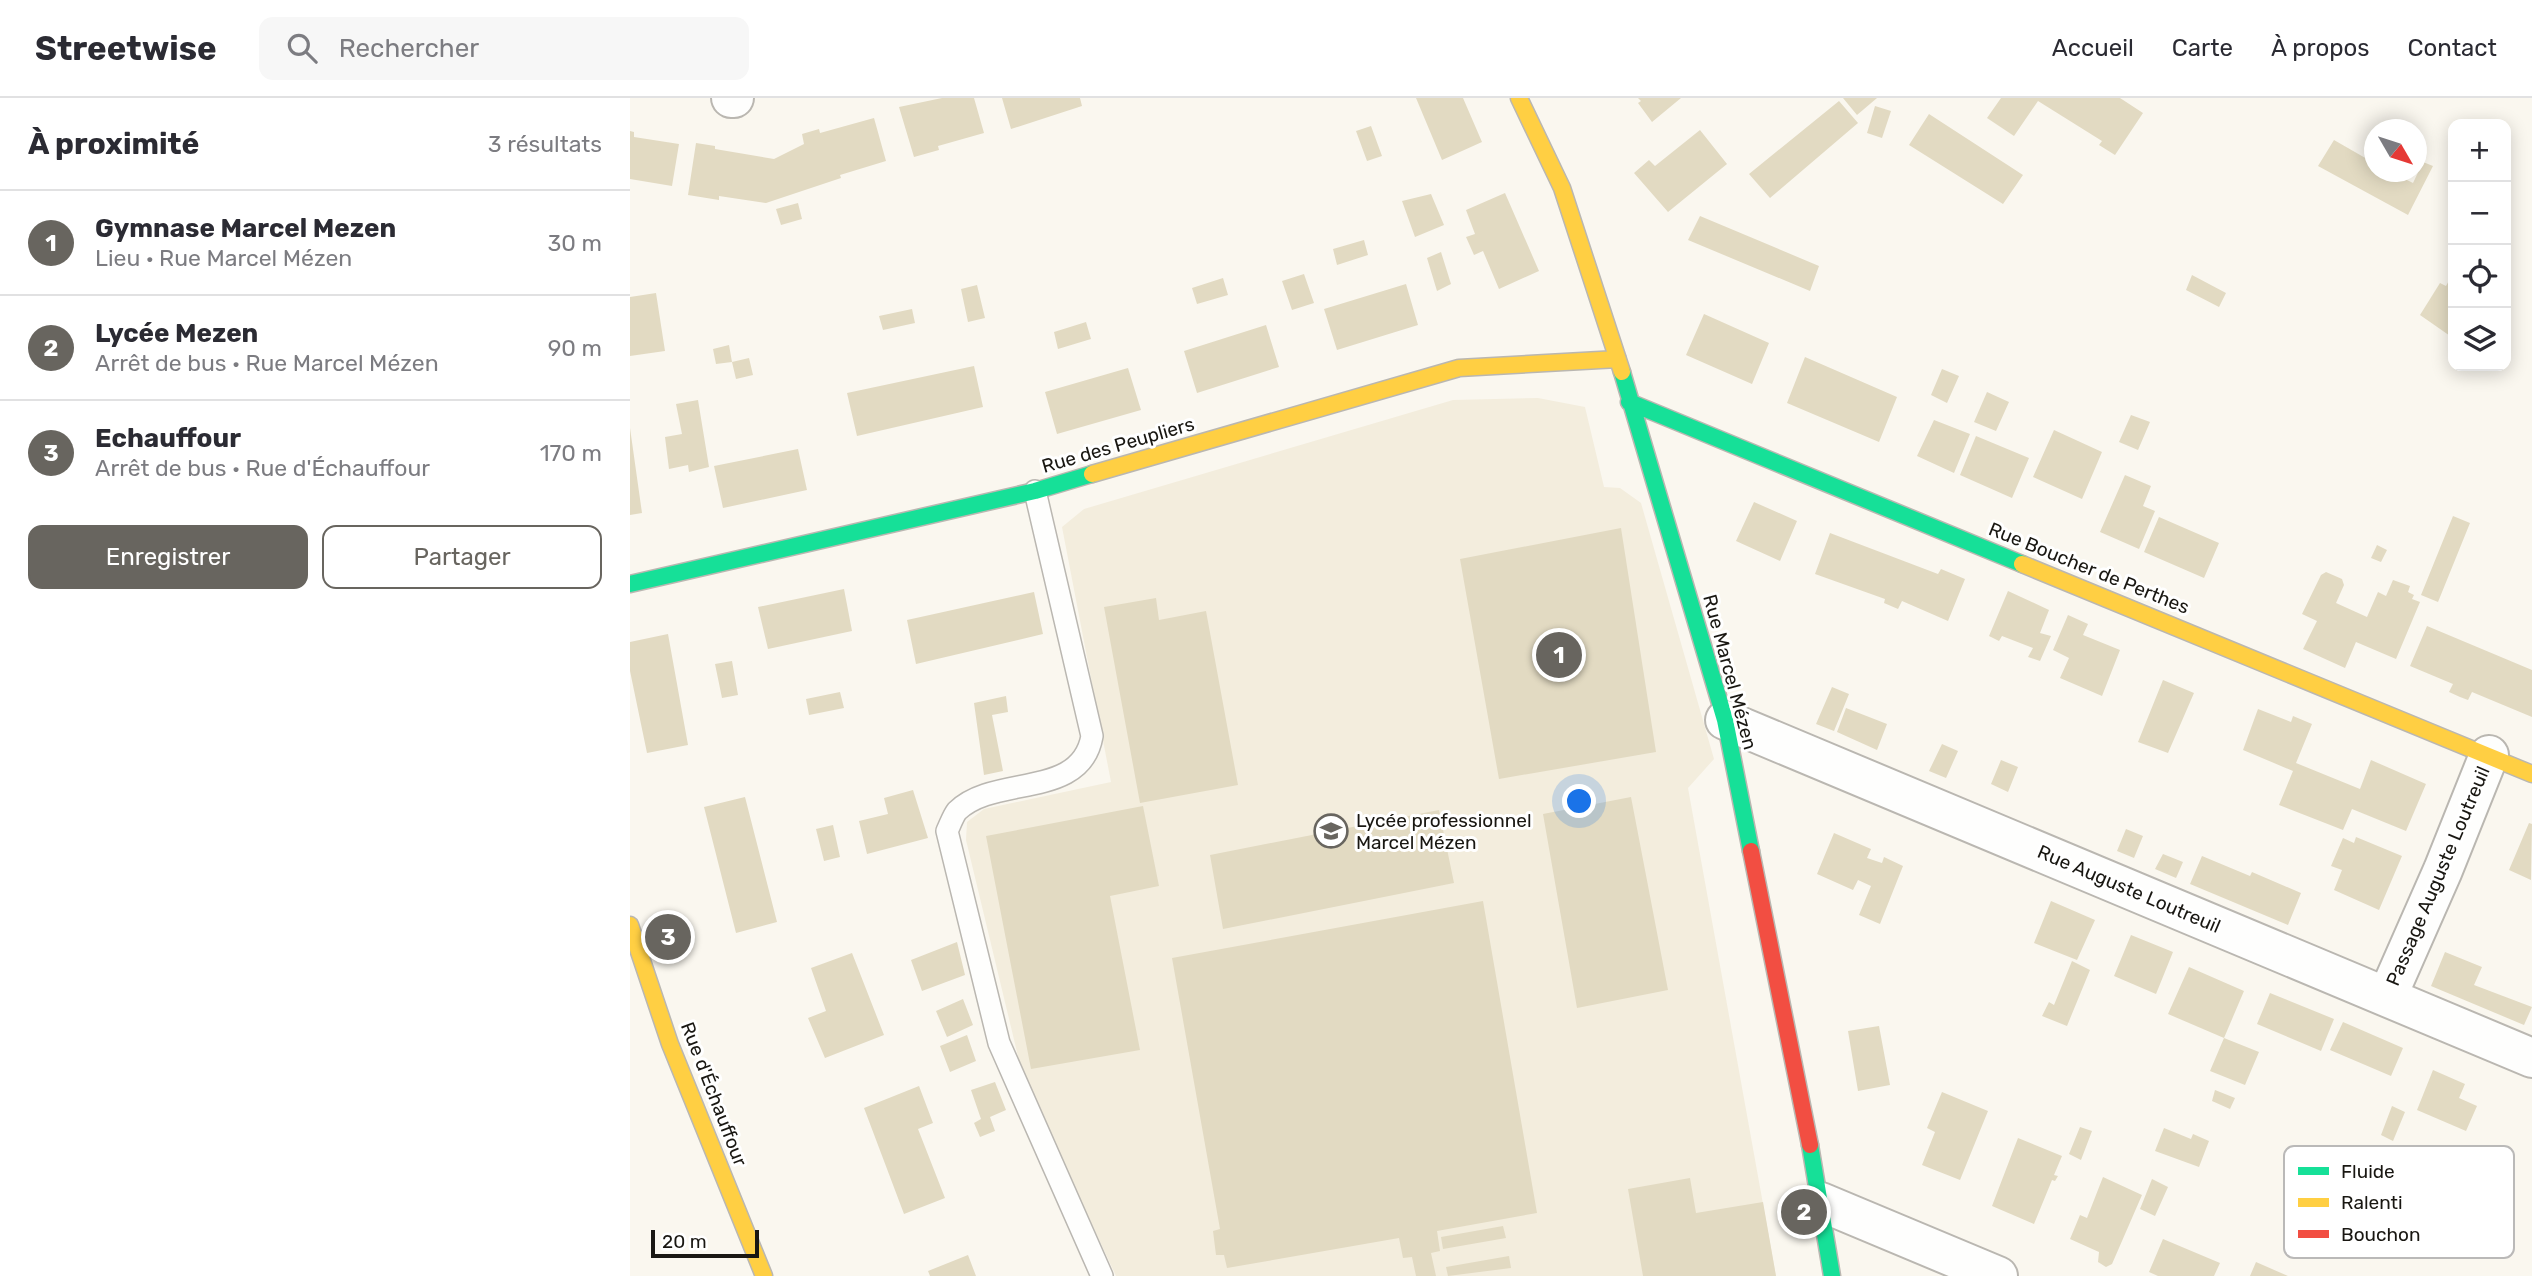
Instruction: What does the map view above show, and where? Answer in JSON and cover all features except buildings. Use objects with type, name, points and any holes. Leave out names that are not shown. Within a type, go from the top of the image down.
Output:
[{"type":"street","name":"Rue Marcel Mézen","points":[[1520,98],[1562,188],[1618,359],[1725,720],[1821,1202],[1832,1276]]},
{"type":"street","name":"Rue des Peupliers","points":[[630,584],[1035,491],[1459,368],[1618,359]]},
{"type":"street","name":"Rue Boucher de Perthes","points":[[1629,402],[2532,774]]},
{"type":"street","name":"Rue Auguste Loutreuil","points":[[1725,720],[2532,1058]]},
{"type":"street","name":"Passage Auguste Loutreuil","points":[[2387,997],[2443,870],[2489,755]]},
{"type":"street","name":"Rue d'Échauffour","points":[[630,925],[670,1044],[764,1276]]},
{"type":"street","points":[[1821,1202],[1998,1276]]},
{"type":"lane","points":[[1035,491],[1092,736],[1089,755],[1072,772],[976,799],[956,812],[947,831],[999,1043],[1102,1276]]},
{"type":"shaded area","name":"Lycée professionnel Marcel Mézen","points":[[1538,398],[1585,407],[1604,487],[1620,488],[1641,503],[1714,759],[1688,788],[1776,1276],[1116,1276],[1023,1077],[966,840],[967,822],[984,809],[1111,782],[1062,527],[1084,509],[1453,400]]},
{"type":"traffic: fast","points":[[1622,372],[1725,720],[1751,851]]},
{"type":"traffic: fast","points":[[1629,402],[2022,564]]},
{"type":"traffic: fast","points":[[630,584],[1035,491],[1092,474]]},
{"type":"traffic: fast","points":[[1810,1145],[1832,1276]]},
{"type":"traffic: slow","points":[[1519,98],[1562,188],[1622,372]]},
{"type":"traffic: slow","points":[[1092,474],[1459,368],[1618,359]]},
{"type":"traffic: slow","points":[[2022,564],[2532,774]]},
{"type":"traffic: slow","points":[[630,925],[670,1044],[764,1276]]},
{"type":"traffic: jam","points":[[1751,851],[1810,1145]]},
{"type":"place","name":"Gymnase Marcel Mezen","points":[[1559,655]]},
{"type":"place","name":"Lycée professionnel Marcel Mézen","points":[[1331,831]]},
{"type":"place","name":"Echauffour","points":[[668,937]]},
{"type":"place","name":"Lycée Mezen","points":[[1804,1212]]}]
